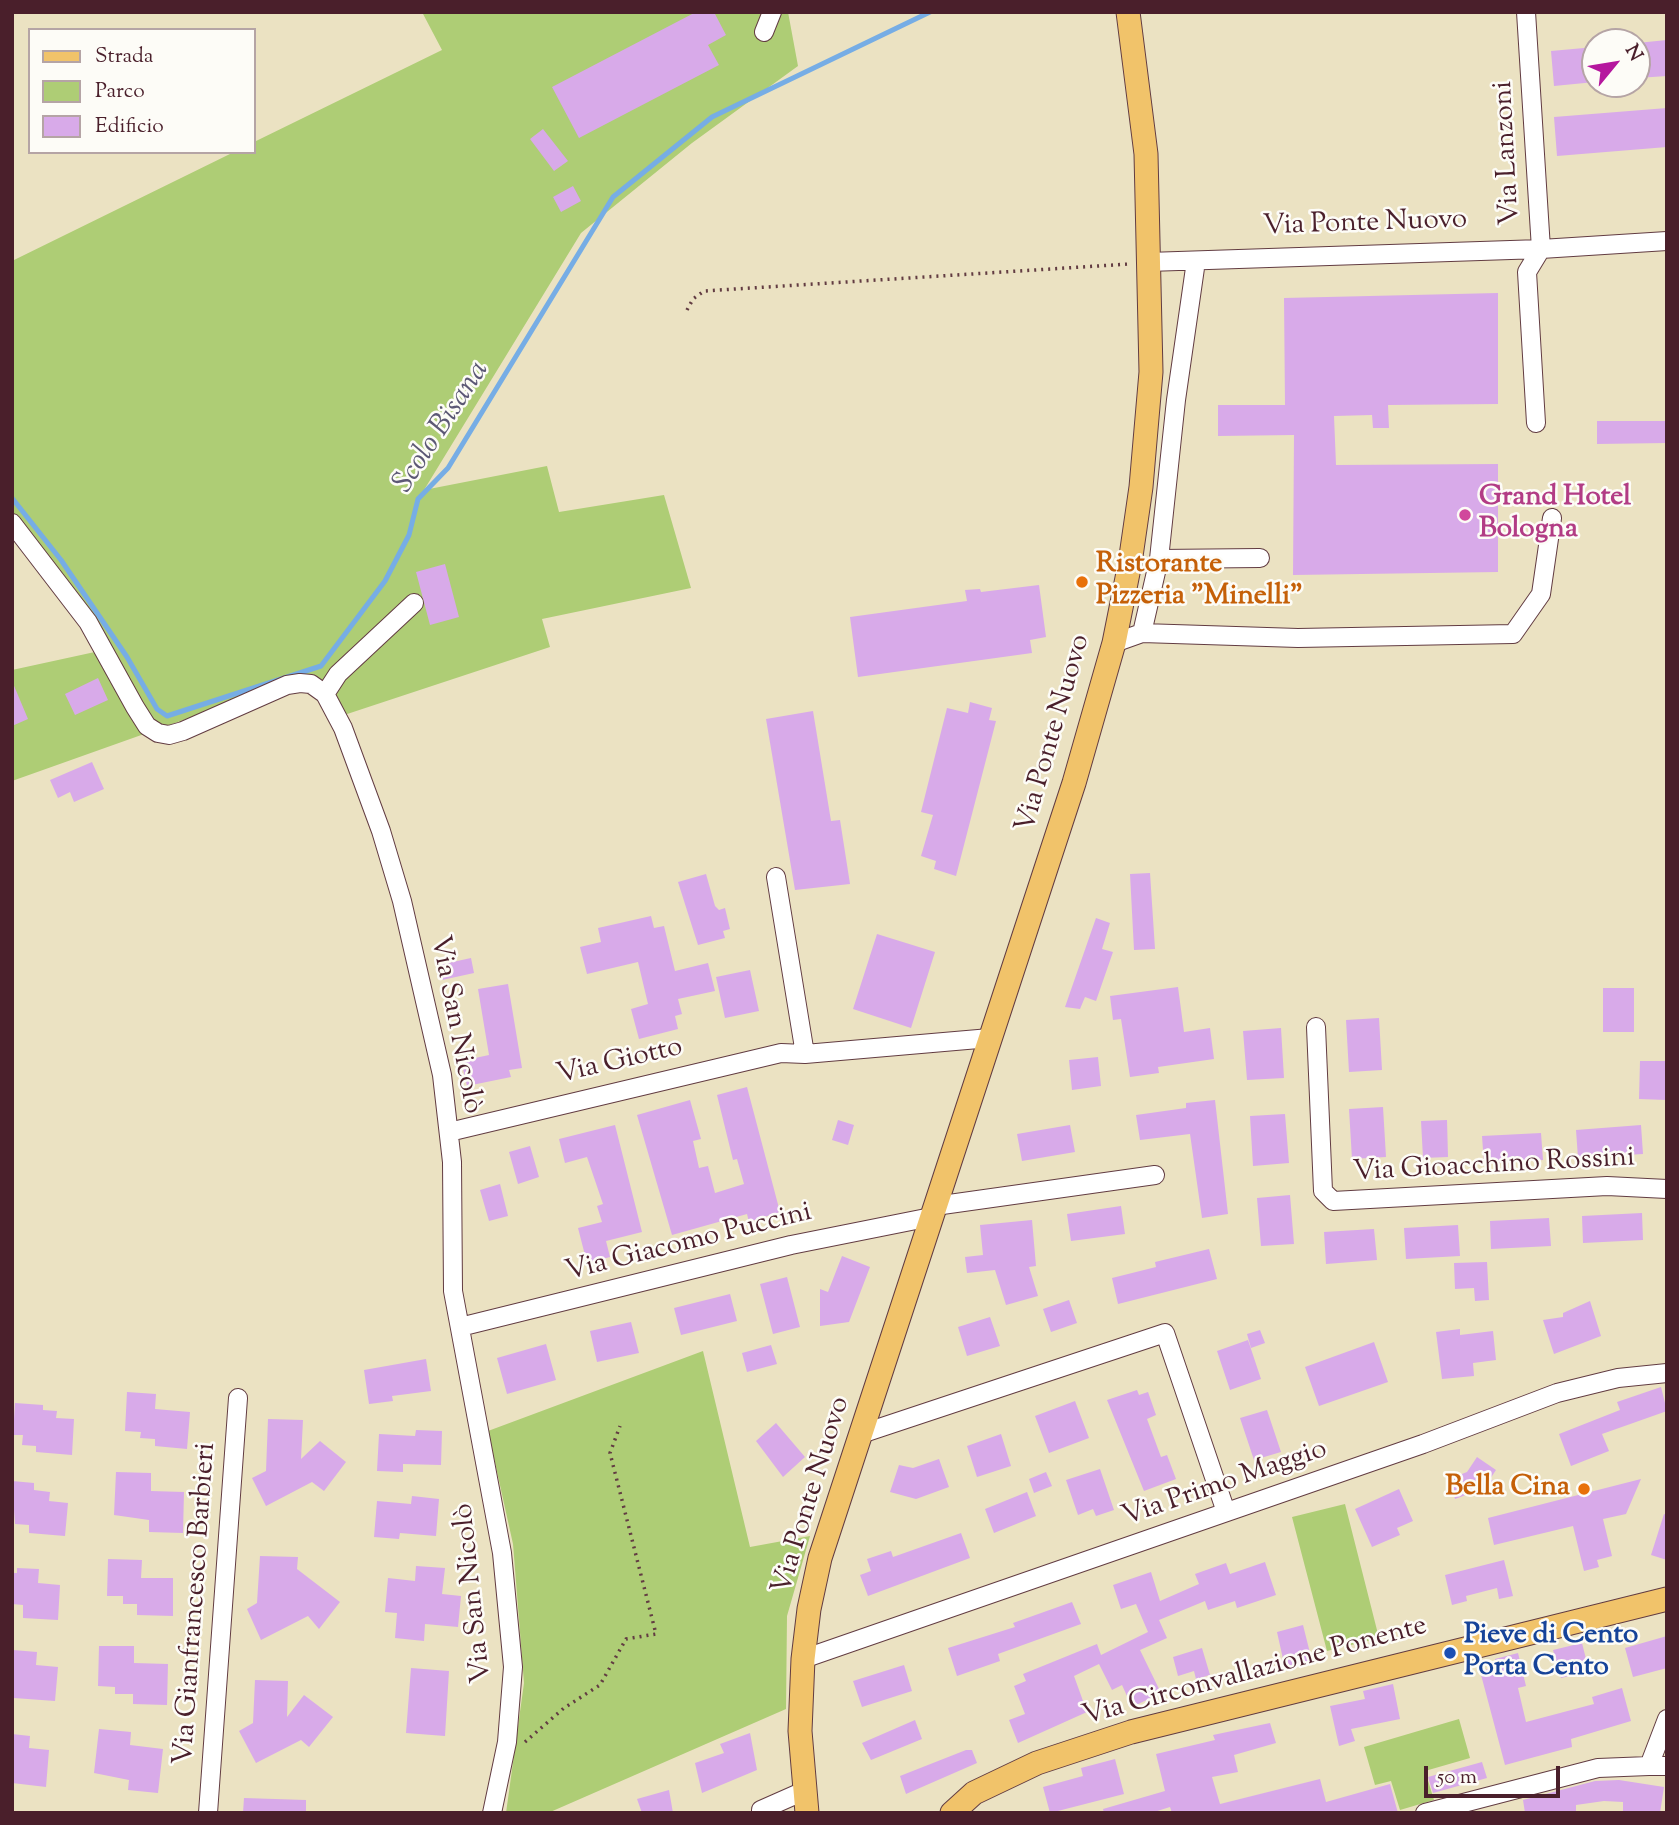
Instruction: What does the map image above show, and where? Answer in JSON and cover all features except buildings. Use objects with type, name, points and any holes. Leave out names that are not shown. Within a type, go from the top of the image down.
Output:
[{"type":"main road","name":"Via Ponte Nuovo","points":[[806,1802],[800,1731],[803,1659],[809,1609],[820,1559],[1074,783],[1114,643],[1130,563],[1142,474],[1151,372],[1146,154],[1128,12]]},
{"type":"main road","name":"Via Circonvallazione Ponente","points":[[961,1809],[1037,1762],[1131,1732],[1667,1599]]},
{"type":"street","points":[[764,32],[772,12]]},
{"type":"street","name":"Via Lanzoni","points":[[1526,12],[1541,249],[1667,241]]},
{"type":"street","points":[[1536,423],[1527,272],[1541,249]]},
{"type":"street","name":"Via Ponte Nuovo","points":[[1148,262],[1541,249]]},
{"type":"street","points":[[1142,633],[1159,559],[1176,400],[1196,261]]},
{"type":"street","points":[[1114,643],[1142,633],[1298,638],[1513,634],[1541,594],[1552,518]]},
{"type":"street","points":[[12,523],[88,622],[147,726],[158,733],[169,735],[183,731],[287,685],[311,684],[325,694],[338,674],[414,603]]},
{"type":"street","points":[[1159,559],[1260,558]]},
{"type":"street","name":"Via San Nicolò","points":[[325,694],[336,711],[358,770],[402,901],[442,1075],[449,1132],[453,1291],[491,1489],[513,1667],[503,1762],[492,1813]]},
{"type":"street","points":[[776,877],[805,1054]]},
{"type":"street","name":"Via Gioacchino Rossini","points":[[1316,1027],[1323,1191],[1333,1201],[1606,1186],[1667,1189]]},
{"type":"street","name":"Via Giotto","points":[[449,1132],[781,1053],[805,1054],[990,1038]]},
{"type":"street","points":[[933,1212],[1155,1175]]},
{"type":"street","name":"Via Giacomo Puccini","points":[[460,1327],[933,1212]]},
{"type":"street","points":[[862,1434],[1165,1334],[1226,1513]]},
{"type":"street","name":"Via Primo Maggio","points":[[803,1659],[1226,1513],[1557,1393],[1618,1378],[1667,1373]]},
{"type":"street","name":"Via Gianfrancesco Barbieri","points":[[208,1813],[238,1398]]},
{"type":"street","points":[[1425,1813],[1598,1768],[1658,1766],[1667,1719]]},
{"type":"street","points":[[761,1813],[761,1810],[806,1802]]},
{"type":"path","points":[[687,310],[693,299],[704,291],[1148,262]]},
{"type":"path","points":[[503,1762],[564,1709],[600,1685],[626,1639],[656,1634],[610,1453],[620,1426]]},
{"type":"green space","points":[[422,12],[788,12],[798,66],[692,143],[581,233],[424,490],[547,466],[559,512],[664,495],[691,588],[542,619],[550,647],[329,720],[310,675],[12,781],[12,670],[104,650],[12,523],[12,261],[230,154],[256,154],[256,141],[442,50]]},
{"type":"green space","points":[[703,1351],[750,1547],[810,1536],[787,1616],[786,1709],[548,1813],[506,1813],[524,1683],[513,1544],[488,1431]]},
{"type":"green space","points":[[1345,1504],[1379,1638],[1327,1651],[1292,1517]]},
{"type":"green space","points":[[1459,1719],[1470,1758],[1425,1771],[1434,1800],[1400,1810],[1391,1781],[1375,1785],[1364,1747]]},
{"type":"waterway","name":"Scolo Bisana","points":[[12,498],[61,560],[127,657],[157,709],[167,716],[321,666],[385,581],[409,535],[418,499],[448,468],[613,197],[712,117],[930,12]]},
{"type":"place","name":"Grand Hotel Bologna","points":[[1465,515]]},
{"type":"place","name":"Ristorante Pizzeria \"Minelli\"","points":[[1082,582]]},
{"type":"place","name":"Bella Cina","points":[[1584,1489]]},
{"type":"place","name":"Pieve di Cento Porta Cento","points":[[1450,1653]]}]
